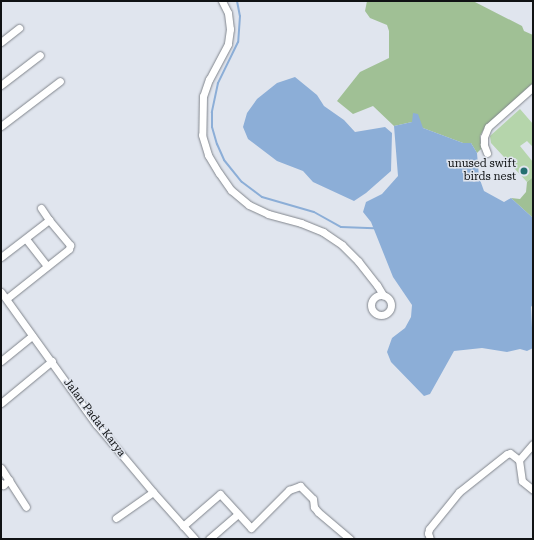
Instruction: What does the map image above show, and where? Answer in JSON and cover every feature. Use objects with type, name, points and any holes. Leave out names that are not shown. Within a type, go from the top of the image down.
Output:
[{"type":"street","points":[[222,1],[229,19],[230,29],[228,44],[209,79],[203,96],[202,135],[208,155],[231,190],[249,205],[268,214],[301,223],[323,232],[342,245],[378,285],[382,295]]},
{"type":"street","points":[[1,42],[19,28]]},
{"type":"street","points":[[1,85],[40,55]]},
{"type":"street","points":[[1,126],[60,81]]},
{"type":"street","points":[[487,153],[484,145],[484,137],[488,127],[533,87]]},
{"type":"street","points":[[6,299],[70,247],[69,243],[49,220],[41,208]]},
{"type":"street","points":[[1,256],[26,239],[49,220]]},
{"type":"street","points":[[26,239],[47,266]]},
{"type":"street","name":"Jalan Padat Karya","points":[[1,292],[93,420],[153,492],[195,539]]},
{"type":"street","points":[[1,361],[32,336]]},
{"type":"street","points":[[1,403],[52,361]]},
{"type":"street","points":[[519,460],[533,444]]},
{"type":"street","points":[[430,539],[428,533],[430,529],[459,492],[507,454],[510,453],[519,460],[522,481],[533,490]]},
{"type":"street","points":[[1,468],[26,507]]},
{"type":"street","points":[[1,483],[3,485],[9,480]]},
{"type":"street","points":[[183,526],[220,494],[251,528],[289,490],[300,486],[313,499],[314,507],[318,512],[350,539]]},
{"type":"street","points":[[116,518],[153,492]]},
{"type":"street","points":[[209,539],[238,514]]},
{"type":"green space","points":[[367,1],[473,1],[522,26],[524,31],[533,35],[533,83],[485,127],[480,136],[481,149],[477,153],[471,143],[463,143],[423,128],[412,122],[394,126],[373,106],[353,114],[337,101],[360,72],[389,58],[389,31],[387,25],[370,18],[365,11]]},
{"type":"green space","points":[[520,109],[533,124],[533,147],[527,141],[520,146],[533,162],[533,177],[527,182],[491,143],[490,136]]},
{"type":"green space","points":[[533,177],[533,218],[511,198],[520,199],[526,192],[527,182]]},
{"type":"water","points":[[295,77],[317,95],[324,106],[344,120],[355,132],[385,127],[392,133],[391,171],[366,193],[354,201],[313,182],[303,171],[277,161],[248,139],[243,127],[247,113],[257,99],[277,83]]},
{"type":"water","points":[[413,113],[418,114],[423,128],[463,143],[471,143],[477,153],[479,177],[484,191],[504,202],[511,198],[533,218],[533,304],[531,307],[533,348],[527,351],[520,349],[507,352],[482,348],[454,351],[430,394],[424,396],[391,362],[387,352],[392,338],[405,328],[411,317],[412,305],[393,277],[371,222],[363,212],[366,202],[382,194],[398,176],[394,126],[412,122]]},
{"type":"waterway","points":[[237,1],[240,16],[238,42],[218,83],[212,112],[212,127],[224,160],[242,182],[262,197],[314,212],[341,227],[374,228]]},
{"type":"place","name":"unused swift birds nest","points":[[524,171]]}]
